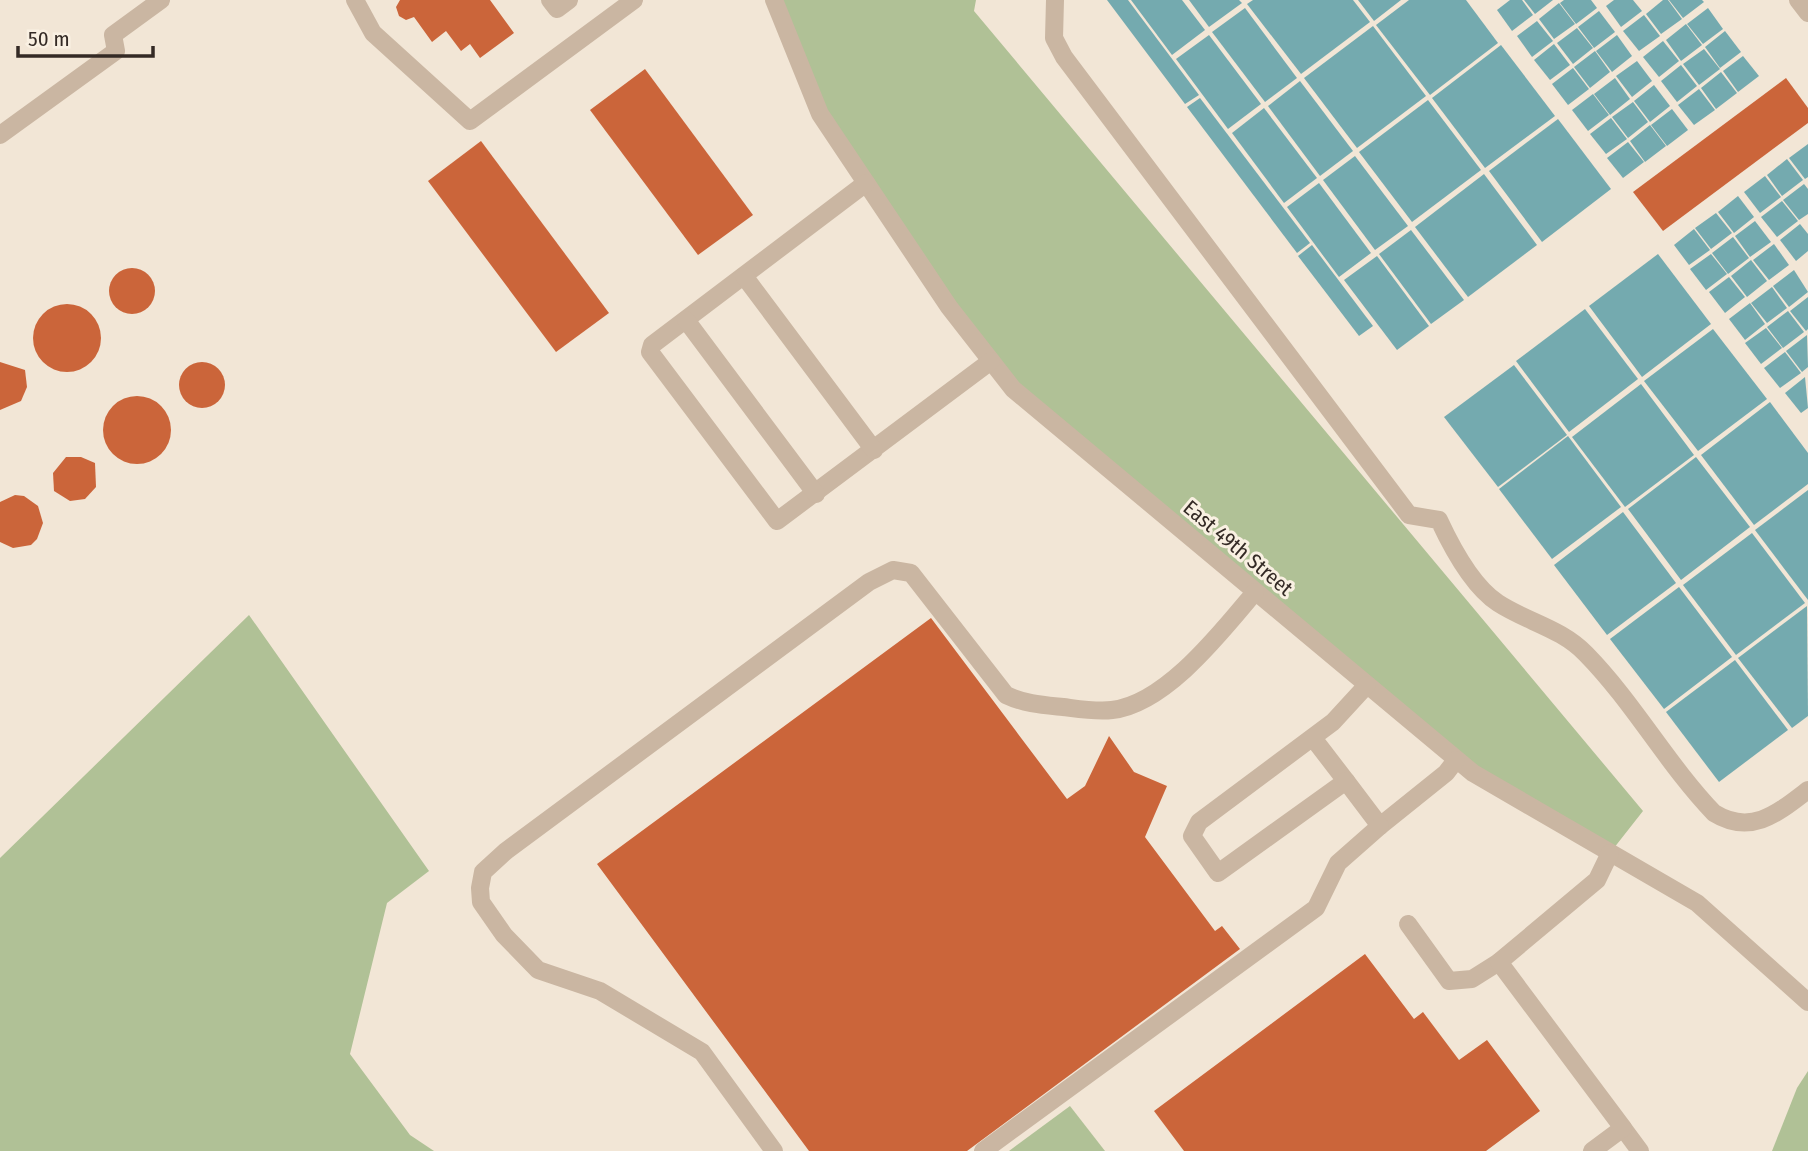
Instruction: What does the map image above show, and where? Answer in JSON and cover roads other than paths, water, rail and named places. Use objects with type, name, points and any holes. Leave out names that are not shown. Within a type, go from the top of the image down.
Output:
[{"type":"street","points":[[0,135],[116,51],[113,35],[161,0]]},
{"type":"street","points":[[355,0],[373,33],[470,121],[634,0]]},
{"type":"street","points":[[550,0],[557,9],[569,0]]},
{"type":"street","name":"East 49th Street","points":[[775,0],[820,114],[949,307],[1013,389],[1473,774],[1697,903],[1808,1002]]},
{"type":"street","points":[[1055,0],[1054,38],[1064,57],[1409,515],[1439,520],[1450,544],[1484,590],[1498,603],[1536,620],[1585,653],[1714,814],[1726,821],[1744,824],[1762,821],[1808,790]]},
{"type":"street","points":[[1798,0],[1808,13]]},
{"type":"street","points":[[866,183],[652,345],[650,352],[775,520],[780,521],[991,361]]},
{"type":"street","points":[[744,275],[874,450]]},
{"type":"street","points":[[686,320],[816,494]]},
{"type":"street","points":[[775,1151],[702,1052],[600,991],[538,970],[505,935],[481,902],[483,872],[506,851],[870,582],[893,570],[911,573],[1006,695],[1023,703],[1071,708],[1112,710],[1136,704],[1189,665],[1255,592]]},
{"type":"street","points":[[1346,781],[1218,873],[1192,836],[1199,822],[1333,722],[1367,685]]},
{"type":"street","points":[[1313,737],[1380,826]]},
{"type":"street","points":[[983,1151],[1316,908],[1339,863],[1446,773],[1456,760]]},
{"type":"street","points":[[1408,924],[1449,981],[1472,979],[1499,962],[1597,880],[1610,853]]},
{"type":"street","points":[[1499,962],[1640,1151]]},
{"type":"street","points":[[1592,1151],[1622,1128]]},
{"type":"water","points":[[1107,0],[1128,0],[1199,95],[1185,104]]},
{"type":"water","points":[[1131,0],[1182,0],[1205,30],[1172,55]]},
{"type":"water","points":[[1189,0],[1239,0],[1242,3],[1209,27]]},
{"type":"water","points":[[1253,0],[1353,0],[1370,22],[1301,74],[1247,4]]},
{"type":"water","points":[[1358,0],[1401,0],[1374,21]]},
{"type":"water","points":[[1409,0],[1466,0],[1498,43],[1430,95],[1376,25]]},
{"type":"water","points":[[1510,0],[1522,0],[1533,15],[1512,31],[1497,10]]},
{"type":"water","points":[[1524,0],[1553,0],[1535,14]]},
{"type":"water","points":[[1564,0],[1591,0],[1597,8],[1576,24],[1560,3]]},
{"type":"water","points":[[1614,0],[1633,0],[1642,11],[1621,27],[1606,6]]},
{"type":"water","points":[[1663,0],[1668,0],[1682,19],[1661,34],[1646,14]]},
{"type":"water","points":[[1669,0],[1702,0],[1704,2],[1683,18]]},
{"type":"water","points":[[1559,3],[1575,24],[1554,39],[1539,19]]},
{"type":"water","points":[[1245,8],[1297,78],[1265,102],[1212,32]]},
{"type":"water","points":[[1708,8],[1723,29],[1703,44],[1687,24]]},
{"type":"water","points":[[1599,11],[1615,32],[1594,48],[1578,27]]},
{"type":"water","points":[[1644,15],[1660,36],[1639,51],[1623,31]]},
{"type":"water","points":[[1537,21],[1553,41],[1532,57],[1517,36]]},
{"type":"water","points":[[1686,24],[1702,45],[1681,61],[1666,40]]},
{"type":"water","points":[[1373,26],[1426,96],[1357,148],[1304,78]]},
{"type":"water","points":[[1577,28],[1593,48],[1573,64],[1557,43]]},
{"type":"water","points":[[1725,31],[1741,52],[1720,68],[1705,47]]},
{"type":"water","points":[[1209,35],[1261,104],[1228,129],[1176,59]]},
{"type":"water","points":[[1617,35],[1632,56],[1612,72],[1596,51]]},
{"type":"water","points":[[1663,41],[1679,61],[1659,77],[1643,57]]},
{"type":"water","points":[[1554,44],[1570,65],[1550,80],[1534,60]]},
{"type":"water","points":[[1501,45],[1555,116],[1485,168],[1432,98]]},
{"type":"water","points":[[1704,49],[1720,69],[1699,85],[1683,64]]},
{"type":"water","points":[[1595,51],[1610,72],[1590,88],[1574,67]]},
{"type":"water","points":[[1743,56],[1759,76],[1738,92],[1723,71]]},
{"type":"water","points":[[1637,61],[1652,81],[1632,97],[1616,76]]},
{"type":"water","points":[[1681,65],[1697,86],[1677,102],[1661,81]]},
{"type":"water","points":[[1573,68],[1589,89],[1568,105],[1552,84]]},
{"type":"water","points":[[1721,72],[1737,93],[1716,109],[1701,88]]},
{"type":"water","points":[[1615,78],[1630,99],[1610,115],[1594,94]]},
{"type":"water","points":[[1300,81],[1353,151],[1320,176],[1268,106]]},
{"type":"water","points":[[1654,85],[1670,106],[1650,122],[1634,101]]},
{"type":"water","points":[[1699,89],[1715,110],[1694,125],[1678,105]]},
{"type":"water","points":[[1593,94],[1609,115],[1588,131],[1572,110]]},
{"type":"water","points":[[1200,98],[1310,243],[1297,253],[1187,107]]},
{"type":"water","points":[[1428,100],[1481,170],[1412,222],[1359,152]]},
{"type":"water","points":[[1633,102],[1648,122],[1628,138],[1612,117]]},
{"type":"water","points":[[1264,108],[1317,178],[1284,203],[1232,133]]},
{"type":"water","points":[[1672,109],[1688,130],[1667,146],[1651,125]]},
{"type":"water","points":[[1611,118],[1627,139],[1606,154],[1590,134]]},
{"type":"water","points":[[1558,119],[1611,189],[1542,242],[1489,171]]},
{"type":"water","points":[[1650,125],[1666,146],[1645,162],[1630,141]]},
{"type":"water","points":[[1628,142],[1644,162],[1623,178],[1607,158]]},
{"type":"water","points":[[1808,144],[1808,177],[1805,179],[1789,158]]},
{"type":"water","points":[[1355,156],[1408,226],[1375,250],[1323,180]]},
{"type":"water","points":[[1787,159],[1803,180],[1782,196],[1767,175]]},
{"type":"water","points":[[1484,174],[1537,245],[1468,297],[1415,227]]},
{"type":"water","points":[[1765,176],[1781,197],[1760,213],[1744,192]]},
{"type":"water","points":[[1319,183],[1371,253],[1339,277],[1287,207]]},
{"type":"water","points":[[1804,184],[1808,189],[1808,214],[1799,220],[1783,200]]},
{"type":"water","points":[[1738,196],[1754,217],[1734,233],[1718,212]]},
{"type":"water","points":[[1782,201],[1798,221],[1777,237],[1761,217]]},
{"type":"water","points":[[1716,213],[1732,233],[1711,249],[1695,228]]},
{"type":"water","points":[[1755,221],[1771,242],[1750,257],[1735,236]]},
{"type":"water","points":[[1800,224],[1808,234],[1808,251],[1796,261],[1780,240]]},
{"type":"water","points":[[1694,229],[1710,250],[1689,265],[1674,245]]},
{"type":"water","points":[[1411,230],[1464,300],[1431,324],[1379,254]]},
{"type":"water","points":[[1733,237],[1749,258],[1728,274],[1712,253]]},
{"type":"water","points":[[1774,244],[1789,265],[1769,280],[1753,260]]},
{"type":"water","points":[[1312,245],[1373,326],[1359,336],[1298,256]]},
{"type":"water","points":[[1658,254],[1711,324],[1642,377],[1589,306]]},
{"type":"water","points":[[1711,254],[1727,274],[1706,290],[1690,269]]},
{"type":"water","points":[[1377,256],[1429,326],[1397,350],[1344,280]]},
{"type":"water","points":[[1751,260],[1767,281],[1747,297],[1731,276]]},
{"type":"water","points":[[1794,270],[1808,292],[1789,307],[1773,286]]},
{"type":"water","points":[[1729,277],[1745,297],[1725,313],[1709,292]]},
{"type":"water","points":[[1772,287],[1787,308],[1767,323],[1751,303]]},
{"type":"water","points":[[1808,297],[1808,329],[1806,331],[1790,311]]},
{"type":"water","points":[[1750,303],[1765,324],[1745,340],[1729,319]]},
{"type":"water","points":[[1585,309],[1638,379],[1569,432],[1516,361]]},
{"type":"water","points":[[1788,311],[1804,332],[1783,348],[1767,327]]},
{"type":"water","points":[[1766,328],[1782,348],[1761,364],[1745,343]]},
{"type":"water","points":[[1713,329],[1767,399],[1698,451],[1644,381]]},
{"type":"water","points":[[1807,335],[1808,367],[1802,372],[1786,351]]},
{"type":"water","points":[[1785,352],[1801,373],[1780,388],[1764,368]]},
{"type":"water","points":[[1514,365],[1567,435],[1498,487],[1444,417]]},
{"type":"water","points":[[1805,377],[1808,408],[1801,413],[1785,393]]},
{"type":"water","points":[[1641,384],[1694,455],[1625,507],[1572,437]]},
{"type":"water","points":[[1770,402],[1808,453],[1808,484],[1754,525],[1701,455]]},
{"type":"water","points":[[1568,436],[1621,507],[1552,559],[1499,489]]},
{"type":"water","points":[[1696,457],[1750,527],[1681,580],[1628,509]]},
{"type":"water","points":[[1808,490],[1808,600],[1755,530]]},
{"type":"water","points":[[1623,512],[1676,583],[1607,635],[1554,565]]},
{"type":"water","points":[[1752,533],[1805,603],[1736,655],[1683,585]]},
{"type":"water","points":[[1679,587],[1732,657],[1664,709],[1610,639]]},
{"type":"water","points":[[1807,606],[1808,716],[1792,728],[1738,658]]},
{"type":"water","points":[[1735,660],[1788,730],[1719,782],[1666,712]]}]
